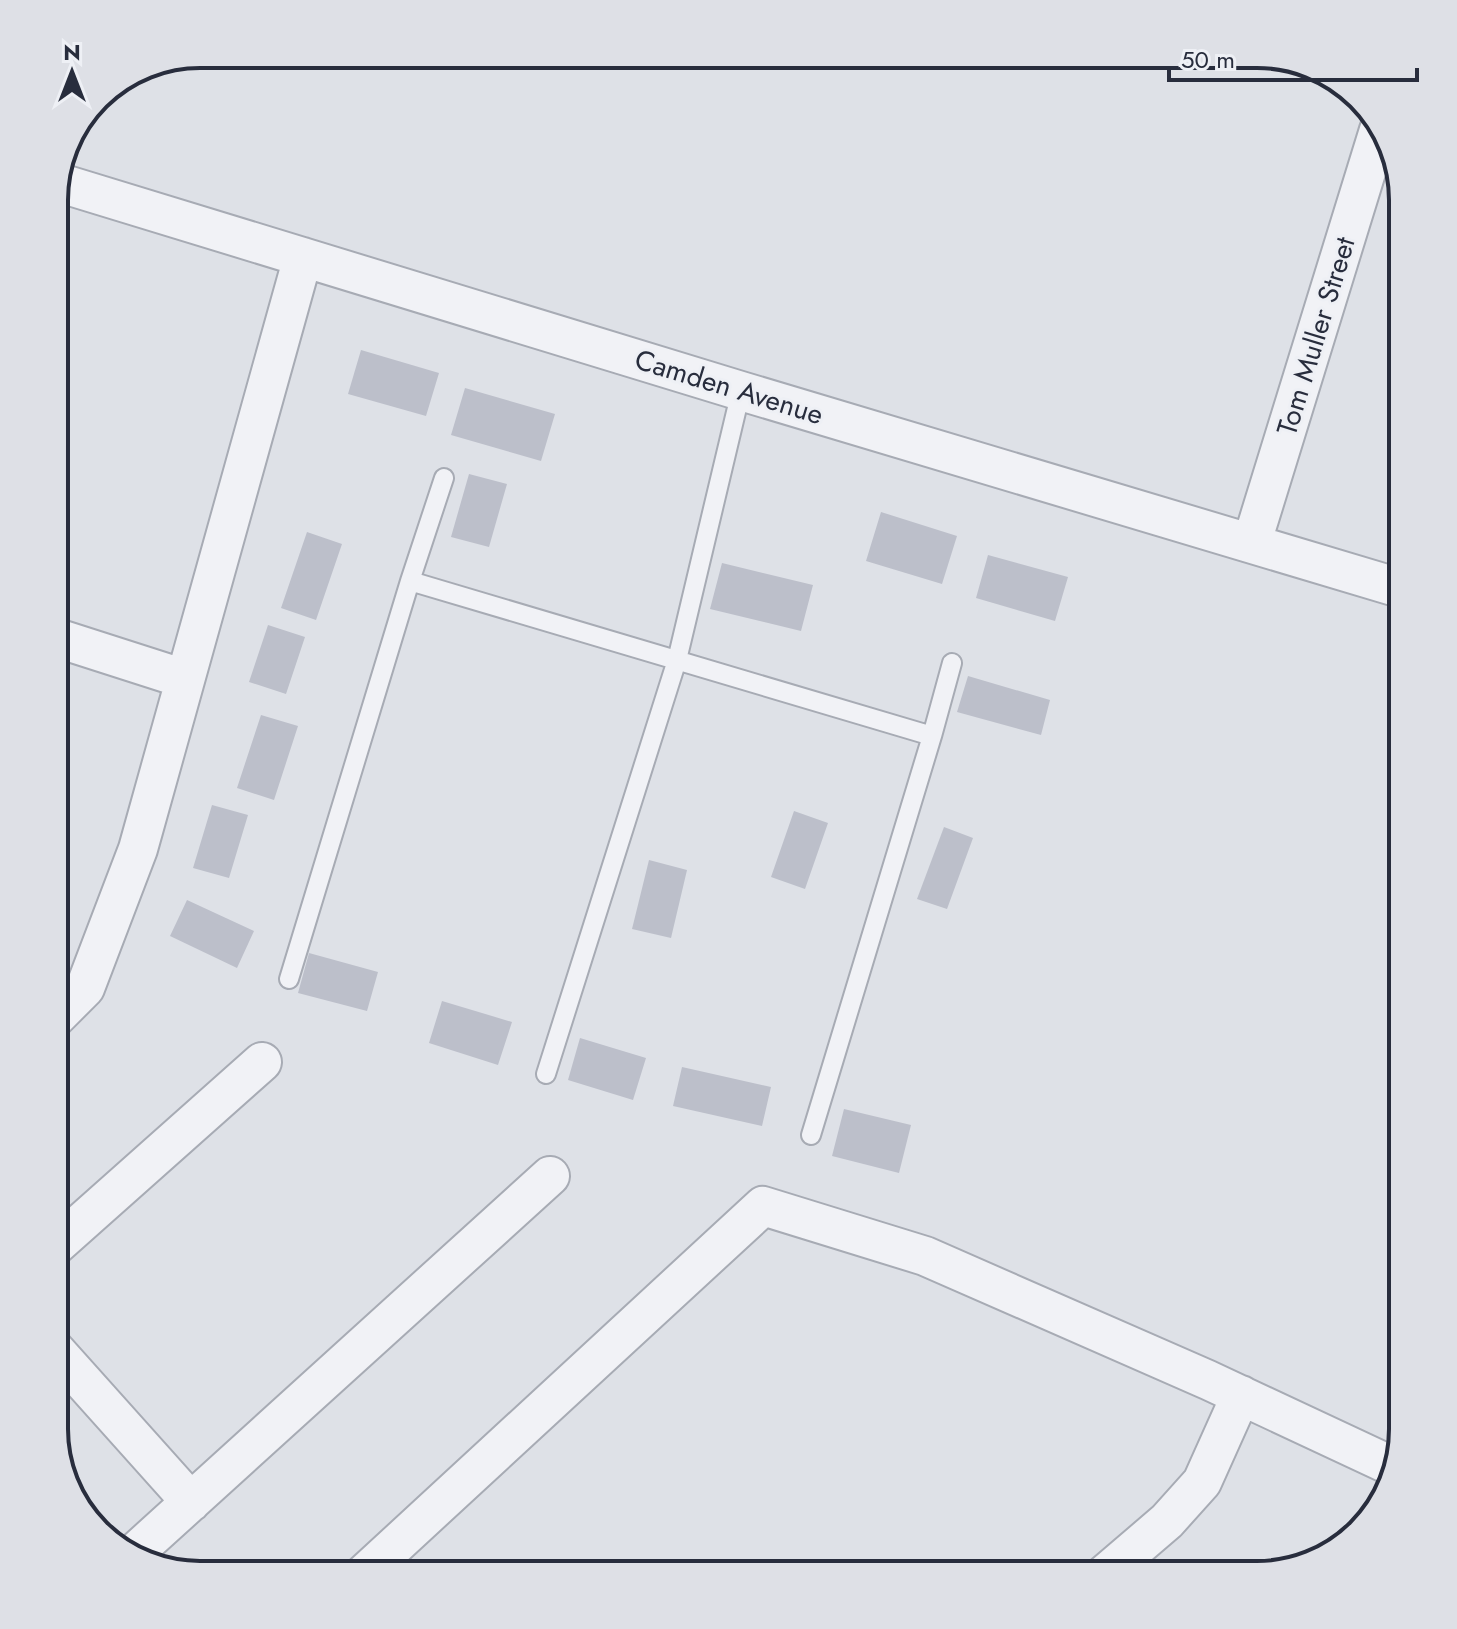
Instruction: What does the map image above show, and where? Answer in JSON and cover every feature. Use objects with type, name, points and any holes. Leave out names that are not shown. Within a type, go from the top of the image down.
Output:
[{"type":"street","name":"Tom Muller Street","points":[[1252,542],[1375,142]]},
{"type":"street","name":"Camden Avenue","points":[[69,186],[1389,585]]},
{"type":"street","points":[[68,1005],[85,988],[138,849],[303,257]]},
{"type":"street","points":[[68,641],[185,679]]},
{"type":"street","points":[[68,1235],[262,1062]]},
{"type":"street","points":[[141,1547],[550,1176]]},
{"type":"street","points":[[378,1561],[763,1206],[925,1256],[1241,1395],[1384,1462]]},
{"type":"street","points":[[68,1365],[191,1502]]},
{"type":"street","points":[[1120,1561],[1167,1521],[1202,1482],[1241,1395]]},
{"type":"lane","points":[[546,1074],[677,660],[741,391]]},
{"type":"lane","points":[[289,979],[444,478]]},
{"type":"lane","points":[[410,581],[932,736]]},
{"type":"lane","points":[[811,1135],[952,663]]},
{"type":"building","points":[[361,350],[439,373],[426,416],[348,394]]},
{"type":"building","points":[[465,388],[555,414],[541,461],[451,435]]},
{"type":"building","points":[[469,474],[507,484],[489,547],[451,537]]},
{"type":"building","points":[[881,512],[957,536],[942,584],[866,561]]},
{"type":"building","points":[[307,532],[342,544],[316,620],[281,608]]},
{"type":"building","points":[[988,555],[1068,577],[1055,621],[976,598]]},
{"type":"building","points":[[722,563],[813,585],[801,631],[710,609]]},
{"type":"building","points":[[268,625],[305,637],[286,694],[249,682]]},
{"type":"building","points":[[968,676],[1050,700],[1041,735],[957,712]]},
{"type":"building","points":[[261,715],[298,726],[274,800],[237,788]]},
{"type":"building","points":[[212,805],[248,815],[229,878],[193,868]]},
{"type":"building","points":[[794,811],[828,823],[805,889],[771,877]]},
{"type":"building","points":[[944,827],[973,838],[947,909],[917,899]]},
{"type":"building","points":[[649,860],[687,870],[671,938],[632,929]]},
{"type":"building","points":[[187,900],[254,931],[237,968],[170,936]]},
{"type":"building","points":[[309,953],[378,972],[367,1011],[298,993]]},
{"type":"building","points":[[442,1001],[512,1022],[498,1065],[429,1043]]},
{"type":"building","points":[[580,1038],[646,1058],[633,1100],[568,1080]]},
{"type":"building","points":[[682,1067],[771,1087],[762,1126],[673,1106]]},
{"type":"building","points":[[844,1109],[911,1125],[899,1173],[832,1156]]}]
